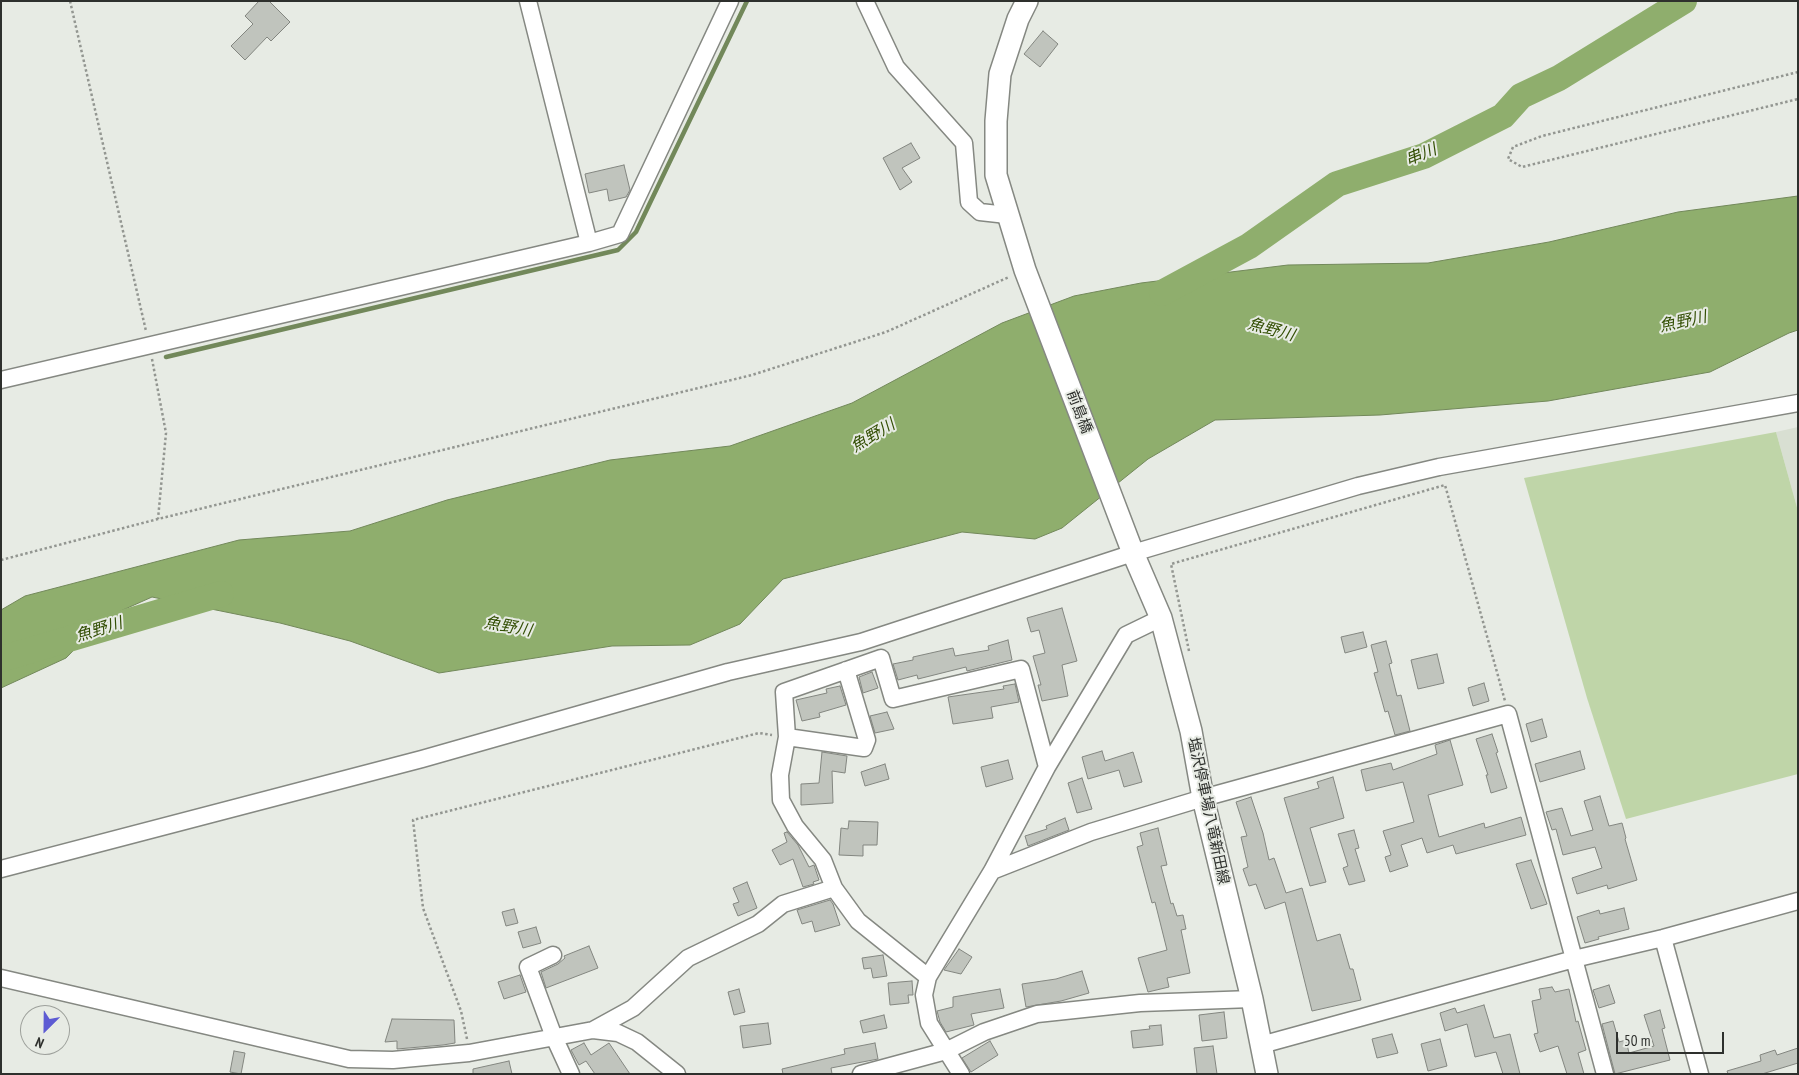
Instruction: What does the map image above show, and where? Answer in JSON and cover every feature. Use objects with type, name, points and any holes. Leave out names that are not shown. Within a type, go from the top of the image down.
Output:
[{"type":"main road","points":[[1025,270],[996,175],[996,121],[1000,74],[1018,19],[1027,1]]},
{"type":"main road","name":"前島橋","points":[[1025,270],[1134,553]]},
{"type":"main road","name":"塩沢停車場八竜新田線","points":[[1134,553],[1161,618],[1191,731],[1203,798],[1252,999],[1267,1074]]},
{"type":"street","points":[[528,1],[588,243]]},
{"type":"street","points":[[1,380],[620,234],[730,1]]},
{"type":"street","points":[[866,1],[896,67],[964,143],[969,202],[980,212],[1007,215]]},
{"type":"street","points":[[1,869],[422,758],[728,672],[861,642],[1134,553],[1358,486],[1439,467],[1798,404]]},
{"type":"street","points":[[961,1074],[929,1023],[924,995],[928,977],[992,871],[1047,767],[1126,635],[1161,618]]},
{"type":"street","points":[[928,977],[858,921],[834,888],[823,860],[796,826],[781,800],[780,775],[787,737],[784,692],[881,658],[893,699],[1021,668],[1047,767]]},
{"type":"street","points":[[787,737],[864,748],[867,740],[846,670]]},
{"type":"street","points":[[992,871],[1091,832],[1203,798],[1508,714],[1605,1074]]},
{"type":"street","points":[[593,1030],[633,1008],[688,958],[758,924],[783,904],[834,888]]},
{"type":"street","points":[[1262,1044],[1574,959],[1663,938],[1798,901]]},
{"type":"street","points":[[1663,938],[1700,1074]]},
{"type":"street","points":[[552,955],[528,967],[554,1037],[571,1074]]},
{"type":"street","points":[[2,981],[349,1059],[393,1060],[469,1053],[593,1030],[618,1033],[637,1042],[677,1074]]},
{"type":"street","points":[[861,1074],[946,1051],[984,1032],[1037,1014],[1140,1003],[1252,999]]},
{"type":"path","points":[[70,1],[149,344],[166,433],[158,519]]},
{"type":"path","points":[[1798,72],[1542,136],[1513,147],[1508,159],[1522,167],[1798,99]]},
{"type":"path","points":[[1,560],[158,519],[752,376],[886,332],[1025,270]]},
{"type":"path","points":[[1191,660],[1171,564],[1445,485],[1508,714]]},
{"type":"path","points":[[469,1053],[461,1011],[423,908],[413,820],[759,733],[787,737]]},
{"type":"shaded area","points":[[1798,427],[1798,511],[1776,432]]},
{"type":"shaded area","points":[[1776,432],[1798,511],[1798,774],[1626,819],[1587,698],[1524,478]]},
{"type":"water","points":[[1798,196],[1798,330],[1710,372],[1548,401],[1380,415],[1215,420],[1148,459],[1062,528],[1035,539],[962,532],[783,579],[740,624],[690,645],[612,646],[439,673],[350,641],[280,623],[152,597],[105,618],[66,658],[1,688],[1,610],[25,596],[239,540],[350,531],[447,500],[610,460],[730,446],[852,403],[1002,323],[1074,296],[1141,283],[1288,265],[1428,263],[1549,242],[1678,212]]},
{"type":"building","points":[[259,1],[269,1],[290,22],[271,41],[267,37],[245,60],[231,46],[253,24],[245,16]]},
{"type":"building","points":[[1043,31],[1058,44],[1040,67],[1024,54]]},
{"type":"building","points":[[911,143],[920,158],[902,168],[912,182],[900,190],[883,158]]},
{"type":"building","points":[[624,165],[630,190],[626,197],[609,201],[607,189],[589,193],[585,174]]},
{"type":"building","points":[[1062,608],[1077,661],[1062,665],[1068,696],[1042,701],[1038,685],[1041,685],[1033,656],[1045,653],[1039,630],[1031,632],[1027,618]]},
{"type":"building","points":[[1363,632],[1367,647],[1345,653],[1341,637]]},
{"type":"building","points":[[1008,640],[1012,660],[967,671],[966,667],[918,679],[917,675],[898,680],[893,664],[913,660],[913,657],[953,648],[955,656],[989,650],[988,646]]},
{"type":"building","points":[[1386,641],[1392,663],[1389,664],[1397,696],[1401,695],[1410,731],[1395,735],[1388,711],[1385,712],[1374,673],[1378,672],[1371,645]]},
{"type":"building","points":[[1437,654],[1444,683],[1418,689],[1411,660]]},
{"type":"building","points":[[872,672],[878,688],[863,693],[859,677]]},
{"type":"building","points":[[1484,683],[1489,701],[1473,706],[1468,688]]},
{"type":"building","points":[[1015,684],[1019,702],[991,707],[993,718],[953,724],[948,697],[1004,689],[1003,686]]},
{"type":"building","points":[[840,686],[846,705],[819,713],[820,717],[802,721],[796,700],[827,693],[826,689]]},
{"type":"building","points":[[887,712],[894,729],[875,733],[870,716]]},
{"type":"building","points":[[1542,719],[1547,737],[1531,742],[1526,724]]},
{"type":"building","points":[[1492,734],[1507,788],[1491,793],[1486,775],[1488,775],[1476,739]]},
{"type":"building","points":[[1450,740],[1463,785],[1428,795],[1439,837],[1484,823],[1485,828],[1521,817],[1526,835],[1456,854],[1453,845],[1427,853],[1422,838],[1401,845],[1408,866],[1390,872],[1385,857],[1391,855],[1383,831],[1414,822],[1403,782],[1366,791],[1361,770],[1391,763],[1393,770],[1437,754],[1435,745]]},
{"type":"building","points":[[1102,751],[1105,761],[1133,752],[1142,782],[1124,787],[1119,770],[1088,779],[1082,757]]},
{"type":"building","points":[[1580,751],[1585,769],[1540,782],[1535,764]]},
{"type":"building","points":[[822,752],[847,756],[845,773],[832,771],[833,803],[801,805],[801,784],[819,783]]},
{"type":"building","points":[[1008,760],[1013,779],[986,787],[981,767]]},
{"type":"building","points":[[885,764],[889,779],[865,786],[861,772]]},
{"type":"building","points":[[1333,777],[1344,818],[1310,828],[1326,882],[1310,886],[1284,798],[1319,788],[1317,782]]},
{"type":"building","points":[[1082,778],[1092,809],[1077,813],[1068,783]]},
{"type":"building","points":[[1600,796],[1609,826],[1622,823],[1637,880],[1608,889],[1607,885],[1577,894],[1572,878],[1602,868],[1595,847],[1563,855],[1556,829],[1552,830],[1546,812],[1562,808],[1571,836],[1593,830],[1584,801]]},
{"type":"building","points":[[1251,797],[1263,833],[1269,860],[1274,858],[1286,893],[1302,888],[1317,941],[1340,934],[1350,969],[1353,969],[1361,1000],[1312,1011],[1285,902],[1265,909],[1256,884],[1249,886],[1243,869],[1248,867],[1241,837],[1247,836],[1236,802]]},
{"type":"building","points":[[1065,818],[1069,830],[1028,846],[1025,836],[1047,829],[1046,826]]},
{"type":"building","points":[[849,821],[878,822],[877,845],[863,845],[863,856],[839,855],[841,828],[848,829]]},
{"type":"building","points":[[1158,828],[1167,865],[1161,866],[1171,904],[1173,903],[1177,916],[1183,915],[1186,929],[1181,930],[1190,973],[1167,978],[1169,987],[1148,992],[1138,958],[1167,950],[1155,902],[1152,903],[1137,847],[1143,845],[1140,833]]},
{"type":"building","points":[[1354,830],[1359,848],[1355,849],[1365,881],[1349,885],[1343,868],[1348,866],[1338,834]]},
{"type":"building","points":[[787,832],[798,845],[809,867],[814,865],[819,880],[813,882],[814,884],[803,887],[793,859],[780,865],[772,850],[787,842],[784,833]]},
{"type":"building","points":[[1531,860],[1547,904],[1531,909],[1516,864]]},
{"type":"building","points":[[747,882],[757,908],[738,916],[733,904],[739,902],[733,888]]},
{"type":"building","points":[[830,900],[840,925],[815,932],[812,921],[802,924],[797,910]]},
{"type":"building","points":[[1624,908],[1629,929],[1598,937],[1599,939],[1585,943],[1577,917],[1599,910],[1600,914]]},
{"type":"building","points":[[514,909],[518,923],[506,926],[502,912]]},
{"type":"building","points":[[536,927],[541,943],[523,948],[518,932]]},
{"type":"building","points":[[589,946],[598,968],[546,988],[541,972],[558,964],[565,958],[564,956]]},
{"type":"building","points":[[959,949],[972,957],[961,974],[944,970]]},
{"type":"building","points":[[883,955],[887,976],[873,978],[871,968],[864,969],[862,958]]},
{"type":"building","points":[[1082,971],[1089,993],[1061,1001],[1026,1007],[1022,984],[1056,979]]},
{"type":"building","points":[[520,975],[526,992],[504,999],[498,982]]},
{"type":"building","points":[[912,981],[913,995],[908,995],[909,1003],[890,1005],[888,983]]},
{"type":"building","points":[[1609,985],[1615,1003],[1599,1008],[1593,990]]},
{"type":"building","points":[[1552,987],[1555,992],[1569,989],[1576,1022],[1578,1021],[1586,1050],[1578,1053],[1584,1074],[1567,1074],[1558,1046],[1540,1052],[1534,1034],[1538,1033],[1532,1001],[1541,999],[1539,989]]},
{"type":"building","points":[[739,989],[745,1012],[734,1015],[728,992]]},
{"type":"building","points":[[1000,989],[1004,1008],[971,1014],[974,1025],[946,1032],[940,1022],[937,1011],[953,1007],[953,997]]},
{"type":"building","points":[[1484,1005],[1494,1038],[1510,1034],[1520,1074],[1503,1074],[1496,1052],[1475,1057],[1467,1024],[1445,1031],[1440,1013],[1455,1008],[1457,1013]]},
{"type":"building","points":[[1660,1010],[1665,1028],[1662,1029],[1670,1060],[1615,1074],[1602,1024],[1613,1021],[1619,1042],[1626,1040],[1629,1053],[1654,1046],[1644,1015]]},
{"type":"building","points":[[1224,1012],[1227,1038],[1202,1041],[1199,1015]]},
{"type":"building","points":[[884,1015],[887,1028],[863,1033],[860,1021]]},
{"type":"building","points":[[392,1019],[454,1020],[455,1043],[397,1049],[397,1041],[385,1042]]},
{"type":"building","points":[[768,1023],[771,1044],[743,1048],[740,1026]]},
{"type":"building","points":[[1161,1025],[1163,1045],[1133,1048],[1131,1031],[1150,1029],[1149,1026]]},
{"type":"building","points":[[1392,1034],[1398,1053],[1377,1058],[1372,1039]]},
{"type":"building","points":[[1440,1039],[1447,1066],[1428,1071],[1421,1044]]},
{"type":"building","points":[[990,1041],[998,1055],[971,1072],[962,1058]]},
{"type":"building","points":[[584,1043],[591,1055],[609,1043],[630,1074],[595,1074],[586,1061],[579,1065],[571,1050]]},
{"type":"building","points":[[875,1043],[878,1059],[831,1068],[832,1074],[783,1074],[782,1069],[845,1054],[844,1049]]},
{"type":"building","points":[[1213,1046],[1217,1074],[1197,1074],[1194,1048]]},
{"type":"building","points":[[1798,1048],[1798,1063],[1762,1074],[1728,1074],[1727,1071],[1761,1061],[1760,1055],[1775,1050],[1777,1055]]},
{"type":"building","points":[[234,1051],[245,1053],[241,1074],[230,1072]]},
{"type":"building","points":[[509,1061],[512,1074],[473,1074],[473,1069]]},
{"type":"waterway","points":[[166,357],[618,250],[636,232],[747,1]]},
{"type":"waterway","name":"串川","points":[[1162,293],[1249,246],[1337,184],[1424,156],[1503,116],[1521,96],[1559,78],[1684,1]]},
{"type":"waterway","name":"魚野川","points":[[1,659],[221,594]]}]
